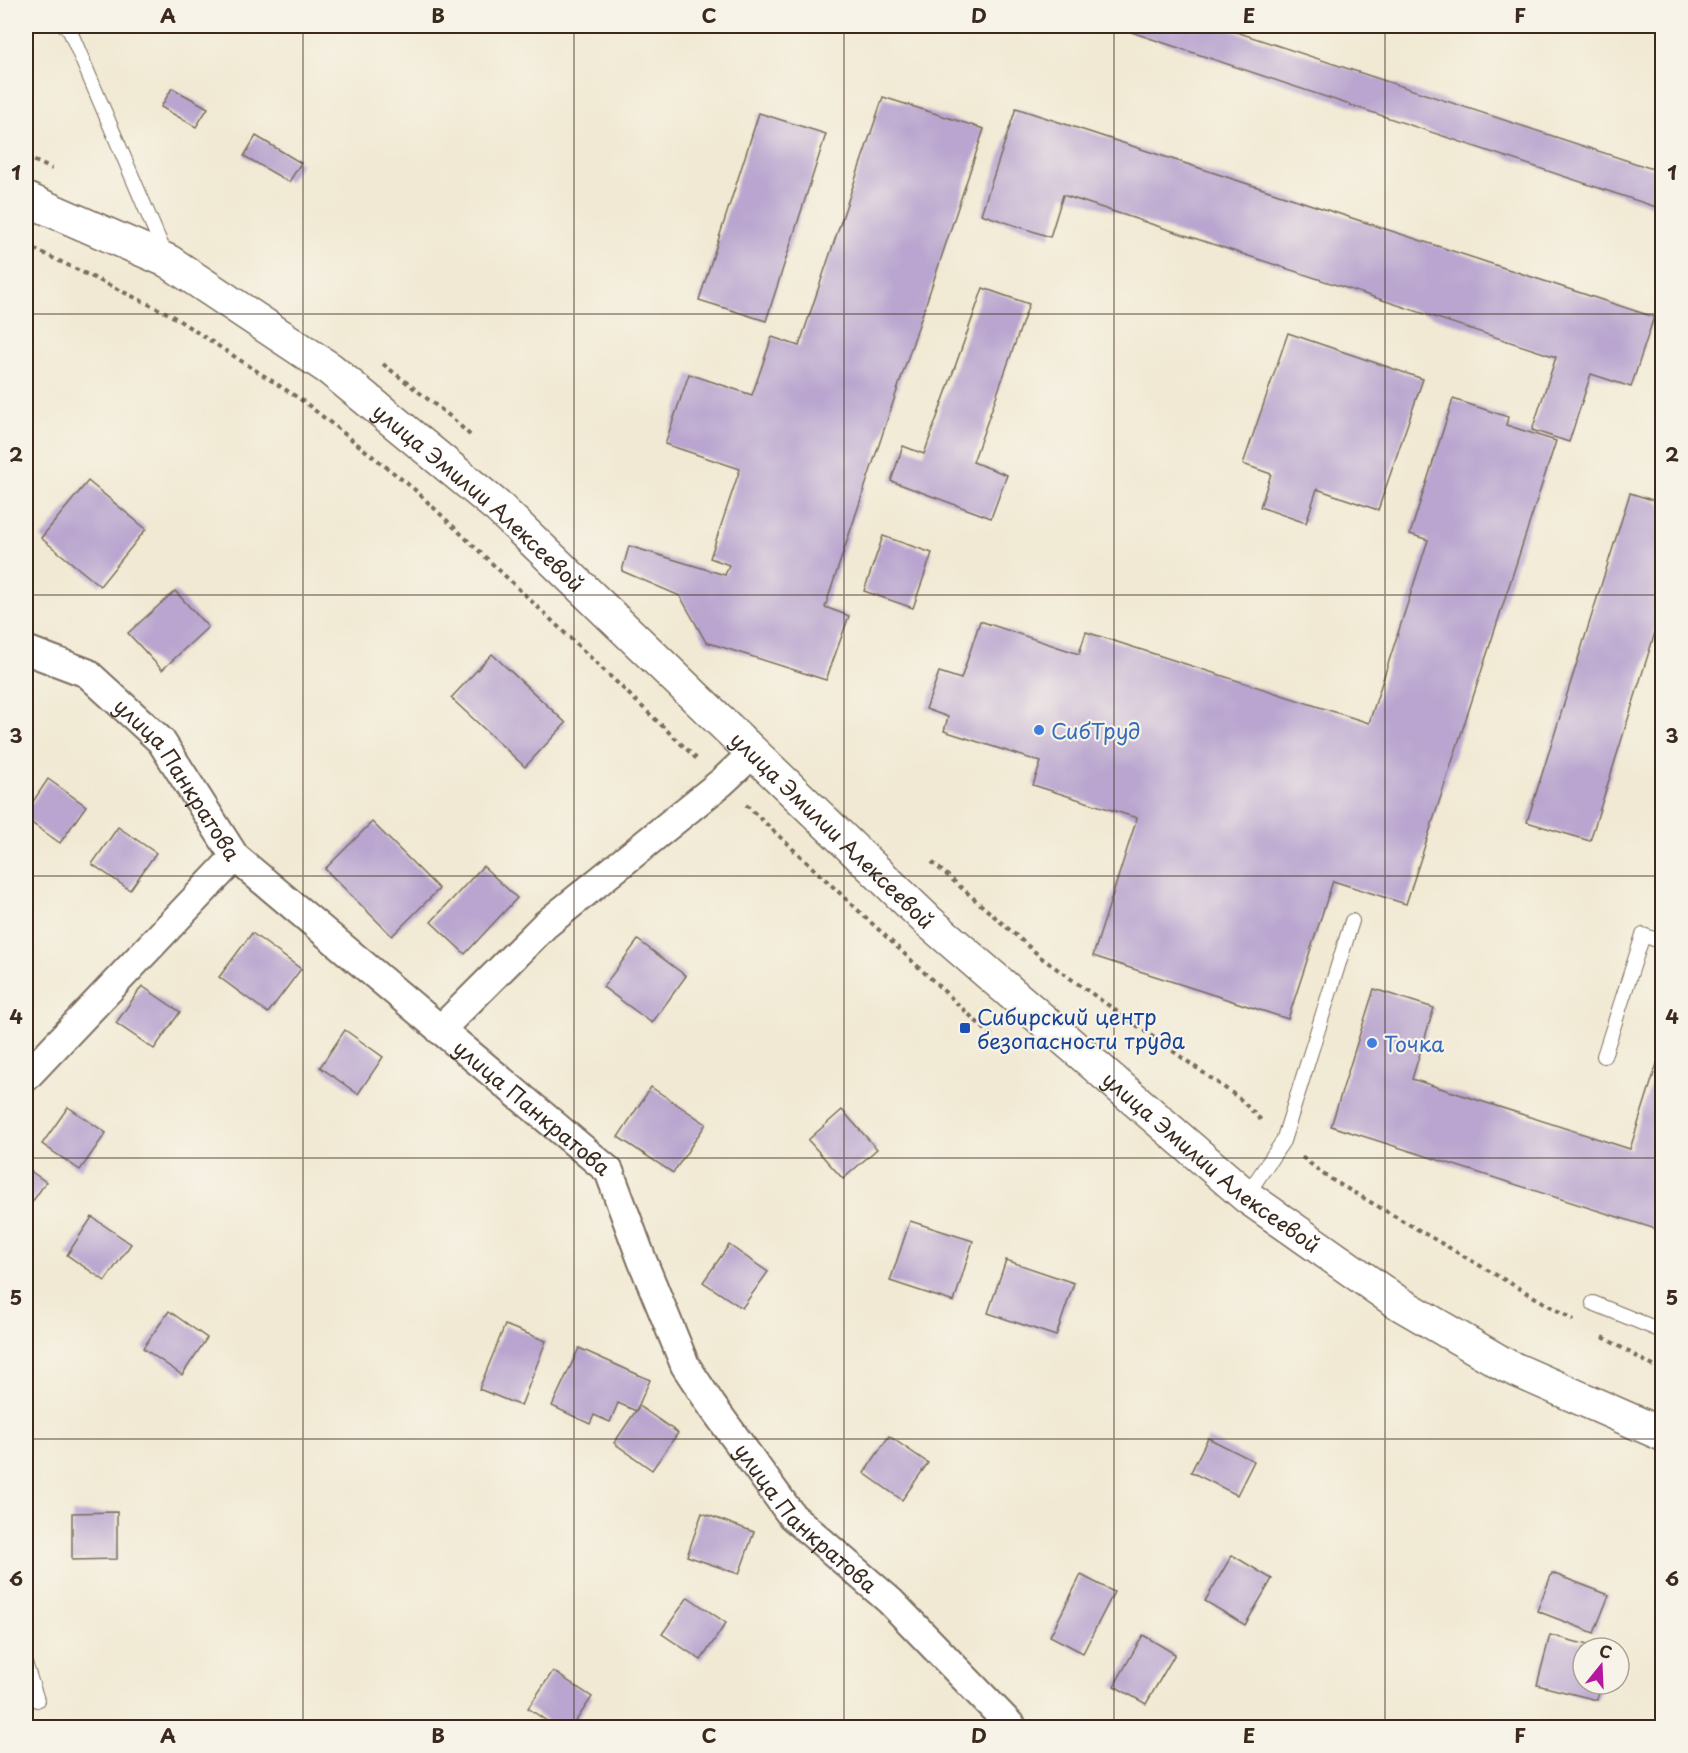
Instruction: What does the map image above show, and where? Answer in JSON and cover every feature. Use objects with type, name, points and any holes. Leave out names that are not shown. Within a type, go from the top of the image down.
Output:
[{"type":"street","name":"улица Эмилии Алексеевой","points":[[26,199],[168,261],[330,369],[499,508],[928,921],[1246,1196],[1397,1302],[1507,1366],[1662,1434]]},
{"type":"street","name":"улица Панкратова","points":[[26,650],[87,673],[161,741],[235,857],[609,1171],[685,1365],[711,1406],[792,1516],[890,1600],[1013,1728]]},
{"type":"street","points":[[440,1030],[544,925],[722,782],[753,753]]},
{"type":"street","points":[[26,1077],[235,857]]},
{"type":"lane","points":[[65,26],[70,31],[168,261]]},
{"type":"lane","points":[[1246,1196],[1283,1142],[1352,921]]},
{"type":"lane","points":[[1604,1056],[1643,935],[1662,942]]},
{"type":"lane","points":[[1593,1303],[1662,1331]]},
{"type":"lane","points":[[26,1665],[37,1700]]},
{"type":"path","points":[[26,245],[169,314],[303,401],[414,489],[994,1038]]},
{"type":"building","points":[[1113,26],[1218,26],[1662,172],[1662,209]]},
{"type":"building","points":[[172,88],[208,108],[196,127],[161,107]]},
{"type":"building","points":[[883,97],[984,129],[825,607],[849,616],[826,680],[706,642],[680,596],[622,571],[629,546],[725,575],[729,565],[710,558],[740,469],[665,444],[689,374],[752,395],[772,337],[799,346]]},
{"type":"building","points":[[1016,108],[1654,317],[1631,387],[1591,374],[1569,442],[1532,430],[1556,357],[1063,195],[1050,237],[981,214]]},
{"type":"building","points":[[759,113],[826,134],[766,321],[699,300]]},
{"type":"building","points":[[256,136],[301,163],[289,182],[244,156]]},
{"type":"building","points":[[983,288],[1029,304],[973,462],[1007,475],[991,518],[891,481],[903,446],[924,454]]},
{"type":"building","points":[[1288,333],[1423,379],[1378,510],[1317,489],[1306,523],[1260,507],[1271,474],[1243,464]]},
{"type":"building","points":[[1453,399],[1508,417],[1506,425],[1556,441],[1406,904],[1333,881],[1288,1019],[1093,956],[1137,818],[1033,785],[1041,762],[944,731],[948,717],[926,709],[939,672],[961,679],[980,621],[1079,654],[1086,632],[1369,723],[1428,540],[1410,534]]},
{"type":"building","points":[[88,481],[146,529],[100,586],[41,538]]},
{"type":"building","points":[[1630,493],[1662,503],[1662,610],[1590,841],[1527,822]]},
{"type":"building","points":[[883,536],[932,553],[913,608],[864,591]]},
{"type":"building","points":[[175,591],[208,627],[162,670],[128,633]]},
{"type":"building","points":[[492,654],[566,723],[525,767],[451,698]]},
{"type":"building","points":[[48,779],[86,806],[60,843],[26,819],[26,812]]},
{"type":"building","points":[[372,822],[439,889],[392,936],[325,869]]},
{"type":"building","points":[[118,827],[156,853],[130,890],[92,864]]},
{"type":"building","points":[[483,866],[517,898],[465,954],[431,922]]},
{"type":"building","points":[[252,933],[301,969],[268,1013],[219,977]]},
{"type":"building","points":[[638,940],[686,976],[652,1023],[603,987]]},
{"type":"building","points":[[142,986],[180,1012],[154,1049],[116,1023]]},
{"type":"building","points":[[1374,989],[1434,1008],[1412,1079],[1630,1149],[1662,1048],[1662,1231],[1331,1126]]},
{"type":"building","points":[[345,1030],[383,1057],[358,1094],[320,1067]]},
{"type":"building","points":[[651,1087],[706,1124],[673,1173],[618,1137]]},
{"type":"building","points":[[68,1107],[106,1133],[80,1170],[42,1144]]},
{"type":"building","points":[[842,1110],[877,1149],[843,1179],[808,1140]]},
{"type":"building","points":[[26,1168],[46,1182],[26,1211]]},
{"type":"building","points":[[92,1217],[131,1244],[105,1281],[67,1255]]},
{"type":"building","points":[[910,1221],[973,1241],[954,1302],[890,1281]]},
{"type":"building","points":[[729,1245],[768,1272],[742,1308],[703,1282]]},
{"type":"building","points":[[1006,1260],[1074,1283],[1056,1336],[988,1313]]},
{"type":"building","points":[[169,1311],[207,1338],[182,1375],[143,1348]]},
{"type":"building","points":[[505,1325],[546,1341],[521,1406],[479,1389]]},
{"type":"building","points":[[579,1348],[650,1380],[636,1411],[618,1403],[610,1422],[594,1415],[590,1424],[552,1406]]},
{"type":"building","points":[[639,1406],[678,1433],[652,1470],[614,1443]]},
{"type":"building","points":[[889,1436],[928,1463],[902,1500],[864,1473]]},
{"type":"building","points":[[1208,1438],[1254,1461],[1237,1495],[1191,1472]]},
{"type":"building","points":[[117,1512],[117,1559],[72,1560],[72,1513]]},
{"type":"building","points":[[702,1513],[754,1532],[739,1574],[687,1556]]},
{"type":"building","points":[[1232,1555],[1272,1579],[1245,1625],[1205,1601]]},
{"type":"building","points":[[1552,1573],[1609,1595],[1594,1633],[1537,1611]]},
{"type":"building","points":[[1081,1575],[1114,1592],[1083,1653],[1050,1636]]},
{"type":"building","points":[[688,1597],[726,1623],[701,1660],[662,1634]]},
{"type":"building","points":[[1143,1635],[1175,1654],[1146,1704],[1114,1686]]},
{"type":"building","points":[[1550,1635],[1571,1641],[1571,1694],[1537,1685]]},
{"type":"building","points":[[553,1671],[592,1697],[571,1728],[557,1728],[528,1708]]},
{"type":"building","points":[[1581,1696],[1598,1696],[1597,1700]]},
{"type":"place","name":"СибТруд","points":[[1039,730]]},
{"type":"place","name":"Сибирский центр безопасности труда","points":[[965,1028]]},
{"type":"place","name":"Точка","points":[[1372,1043]]}]
